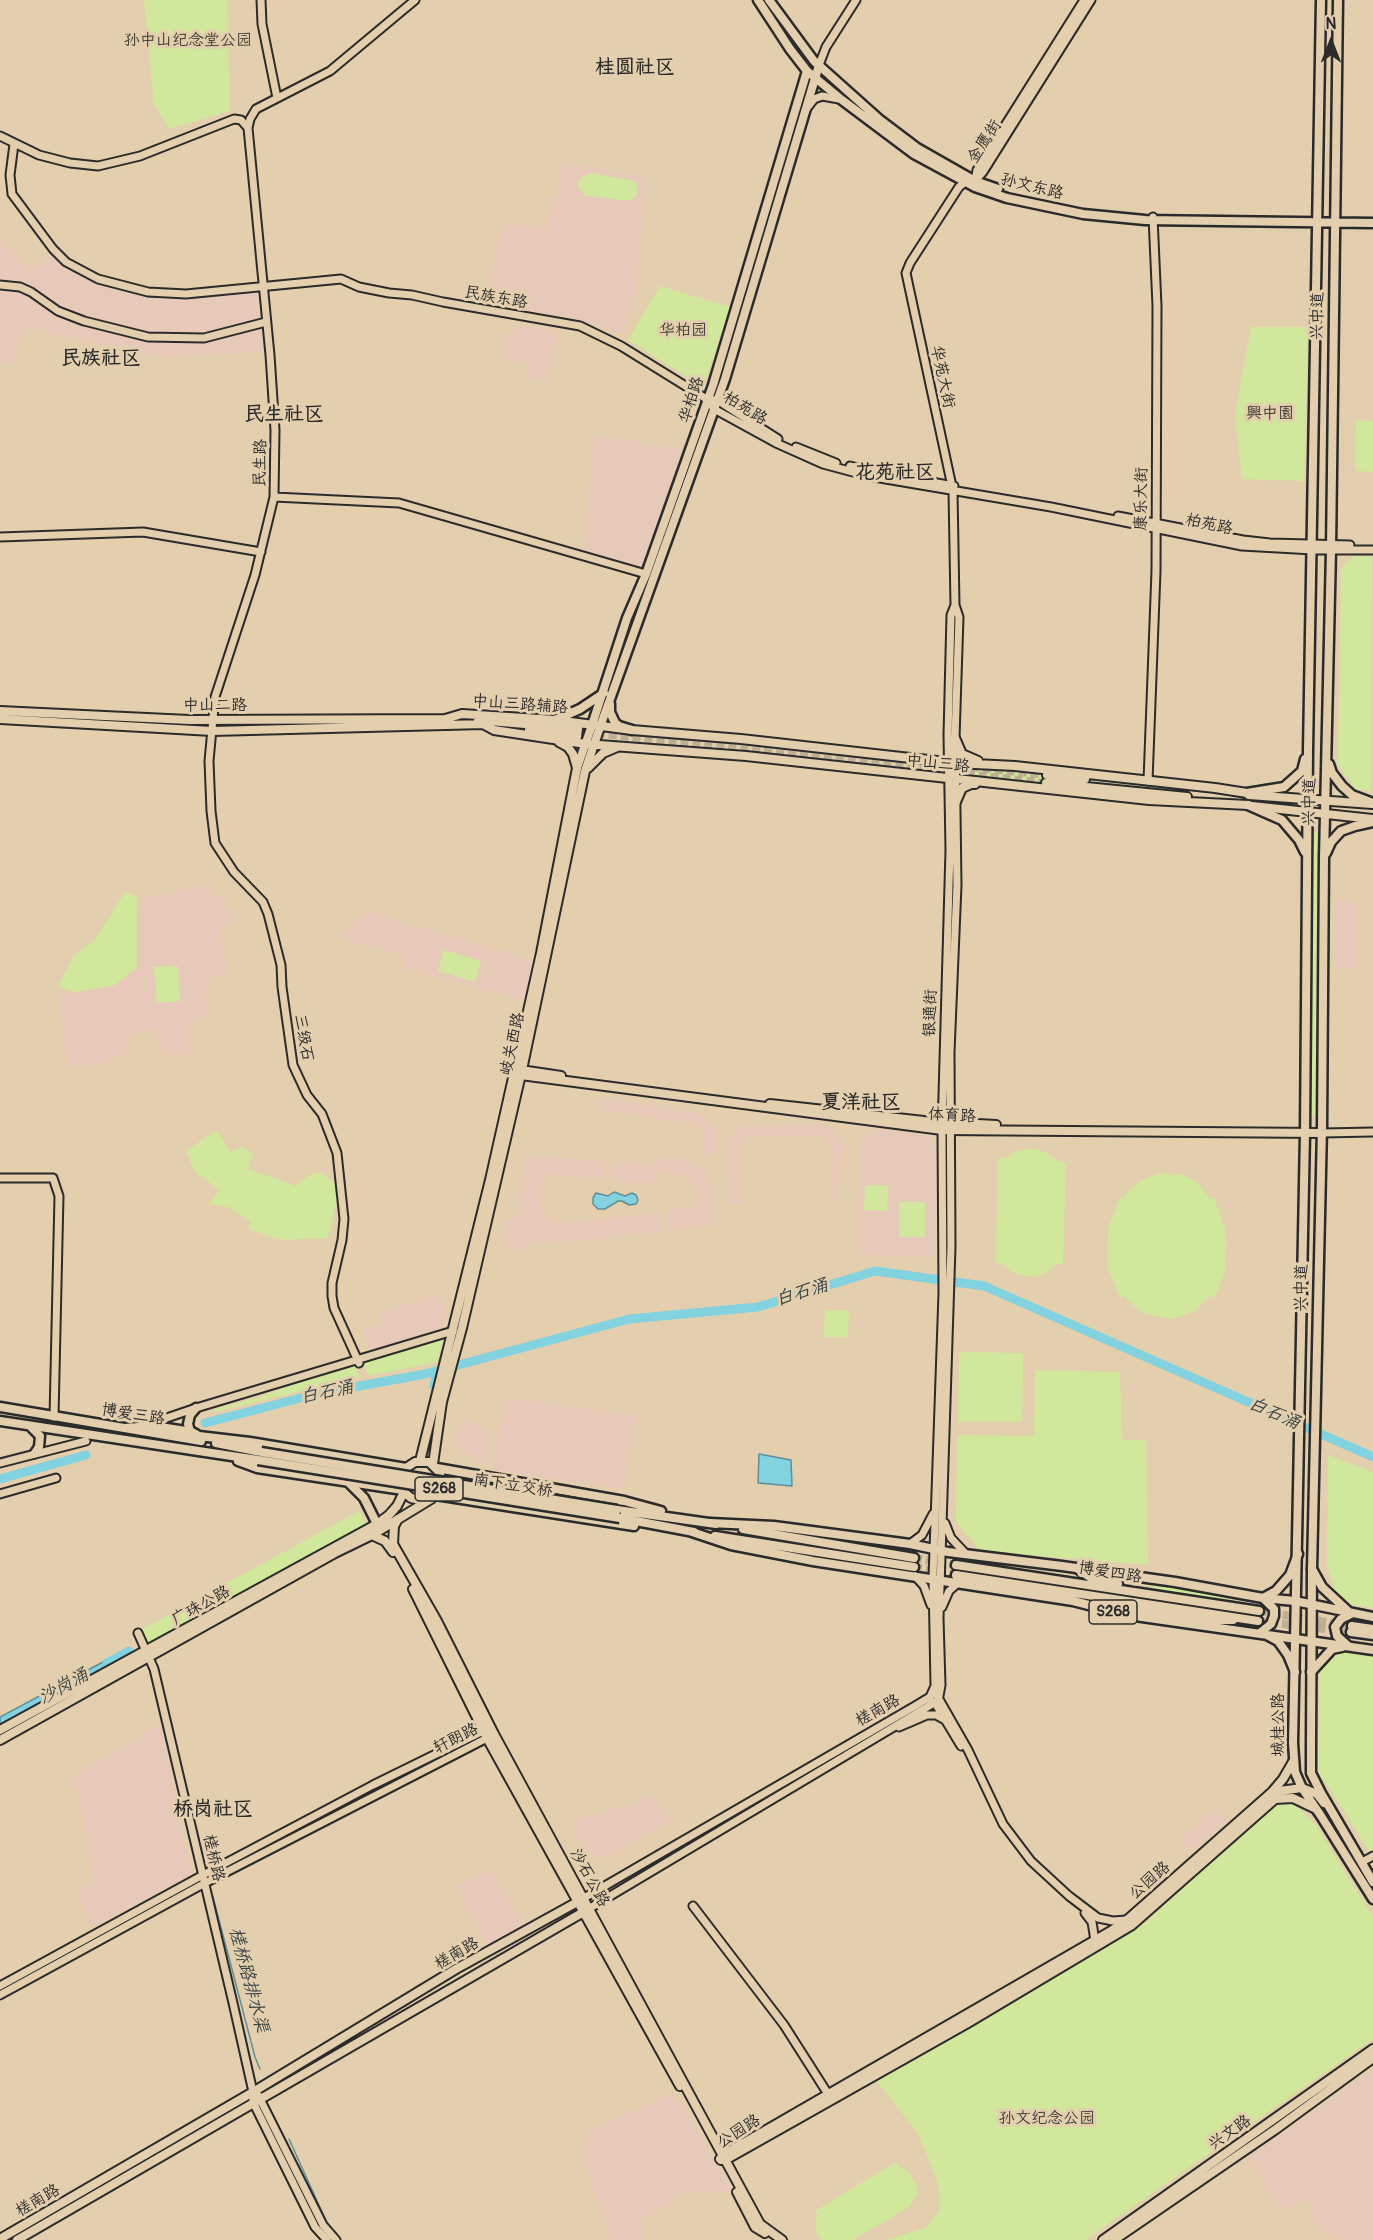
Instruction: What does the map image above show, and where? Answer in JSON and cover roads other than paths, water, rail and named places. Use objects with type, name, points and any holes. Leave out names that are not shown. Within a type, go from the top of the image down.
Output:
[{"type":"main road","name":"孙文东路","points":[[758,0],[790,49],[811,73],[842,100],[914,154],[965,182],[1007,198],[1083,214],[1153,219],[1373,218]]},
{"type":"main road","name":"孙文东路","points":[[769,0],[816,63],[880,120],[917,148],[975,181],[1005,192],[1082,209],[1153,219]]},
{"type":"main road","name":"兴中道","points":[[1295,1601],[1298,1568],[1308,750],[1321,0]]},
{"type":"main road","name":"兴中道","points":[[1312,1605],[1322,1131],[1324,858],[1331,547],[1338,0]]},
{"type":"main road","name":"华柏路","points":[[590,744],[627,618],[713,403],[811,73],[816,63]]},
{"type":"main road","name":"华柏路","points":[[596,726],[610,701],[755,281],[805,110],[811,73]]},
{"type":"main road","name":"孙文东路","points":[[1336,219],[1373,223]]},
{"type":"main road","points":[[555,720],[580,709],[604,692]]},
{"type":"main road","points":[[610,701],[610,712],[615,723],[632,730]]},
{"type":"main road","name":"中山二路","points":[[0,711],[123,718],[430,721]]},
{"type":"main road","name":"中山三路辅路","points":[[445,719],[462,714],[555,720],[590,744],[624,746]]},
{"type":"main road","name":"中山二路","points":[[0,719],[212,731],[430,721]]},
{"type":"main road","points":[[430,721],[483,720],[571,731]]},
{"type":"main road","points":[[430,721],[571,731]]},
{"type":"main road","name":"中山三路辅路","points":[[483,724],[494,730],[553,738],[571,731],[596,726],[632,730]]},
{"type":"main road","name":"中山三路","points":[[632,730],[741,739],[951,762],[1016,766],[1227,789],[1247,794]]},
{"type":"main road","points":[[553,738],[568,747],[581,770],[610,749],[624,746]]},
{"type":"main road","points":[[955,738],[958,750],[975,761],[1016,766]]},
{"type":"main road","name":"岐关西路","points":[[452,1349],[517,1073],[581,770],[590,744]]},
{"type":"main road","name":"中山三路","points":[[624,746],[746,756],[1149,800],[1248,805]]},
{"type":"main road","points":[[1247,794],[1284,787],[1302,771],[1308,750]]},
{"type":"main road","points":[[1326,756],[1332,773],[1342,786],[1352,795],[1373,804]]},
{"type":"main road","name":"中山三路","points":[[1373,804],[1046,779],[1373,821]]},
{"type":"main road","points":[[955,804],[962,788],[971,784],[1014,786]]},
{"type":"main road","points":[[1248,805],[1282,820],[1299,840],[1307,856]]},
{"type":"main road","points":[[1324,858],[1330,842],[1341,831],[1373,821]]},
{"type":"main road","name":"岐关西路","points":[[452,1349],[453,1331],[517,1073]]},
{"type":"main road","name":"体育路","points":[[517,1073],[947,1126],[1322,1131]]},
{"type":"main road","points":[[420,1461],[452,1349]]},
{"type":"main road","points":[[348,1482],[364,1498],[381,1525],[398,1519],[436,1495],[441,1485],[440,1473],[435,1466],[443,1384]]},
{"type":"main road","name":"博爱三路","points":[[0,1407],[123,1428],[192,1436],[259,1456]]},
{"type":"main road","points":[[192,1436],[188,1424],[190,1415],[196,1408]]},
{"type":"main road","name":"博爱三路","points":[[0,1421],[214,1453],[259,1456]]},
{"type":"main road","points":[[29,1426],[40,1436],[39,1447],[35,1453]]},
{"type":"main road","points":[[123,1428],[146,1426],[192,1436],[250,1442],[406,1468],[420,1461],[435,1466],[624,1501],[694,1520]]},
{"type":"main road","points":[[214,1453],[257,1468],[404,1491]]},
{"type":"main road","name":"南下立交桥","points":[[259,1456],[619,1514]]},
{"type":"main road","points":[[406,1468],[401,1478],[404,1491],[411,1498],[426,1501]]},
{"type":"main road","name":"广珠公路","points":[[0,1730],[372,1535],[398,1506],[404,1491]]},
{"type":"main road","points":[[436,1495],[608,1523],[635,1526],[653,1524]]},
{"type":"main road","name":"S268","points":[[619,1514],[694,1520],[914,1567],[937,1579],[957,1579],[1073,1601],[1128,1615],[1261,1632],[1311,1641]]},
{"type":"main road","name":"S268","points":[[619,1514],[689,1532],[914,1567]]},
{"type":"main road","name":"沙石公路","points":[[398,1519],[394,1526],[393,1544],[437,1621],[488,1734]]},
{"type":"main road","name":"S268","points":[[710,1523],[774,1526],[938,1551],[1175,1582],[1312,1605]]},
{"type":"main road","name":"广珠公路","points":[[0,1740],[148,1654],[381,1525]]},
{"type":"main road","name":"沙石公路","points":[[372,1535],[385,1540],[389,1545],[488,1734],[760,2224],[783,2240]]},
{"type":"main road","points":[[1295,1672],[1288,1655],[1278,1641],[1261,1632],[1271,1624],[1274,1616],[1274,1609],[1263,1598],[1276,1591],[1290,1575],[1298,1554]]},
{"type":"main road","name":"博爱四路","points":[[956,1565],[1259,1611]]},
{"type":"main road","points":[[1076,1568],[1091,1578],[1122,1585],[1131,1591]]},
{"type":"main road","points":[[1298,1568],[1304,1574],[1312,1569],[1322,1587],[1351,1614]]},
{"type":"main road","name":"博爱四路","points":[[957,1579],[1258,1621]]},
{"type":"main road","points":[[1073,1601],[1223,1622],[1238,1618]]},
{"type":"main road","name":"城桂公路","points":[[1295,1601],[1295,1772],[1302,1788],[1373,1899]]},
{"type":"main road","points":[[1312,1605],[1373,1617]]},
{"type":"main road","name":"城桂公路","points":[[1312,1605],[1311,1773],[1373,1882]]},
{"type":"main road","points":[[1347,1646],[1337,1636],[1335,1627],[1341,1619],[1351,1614]]},
{"type":"main road","points":[[1373,1629],[1351,1629],[1373,1635]]},
{"type":"main road","points":[[1311,1641],[1373,1650]]},
{"type":"main road","points":[[1311,1672],[1332,1649],[1347,1646]]},
{"type":"main road","name":"公园路","points":[[1114,1933],[1272,1792],[1294,1760]]},
{"type":"main road","points":[[1272,1792],[1302,1788],[1317,1794],[1331,1811]]},
{"type":"main road","name":"公园路","points":[[722,2158],[828,2094],[1132,1925],[1275,1799],[1293,1798],[1317,1809]]},
{"type":"main road","name":"槎南路","points":[[17,2240],[256,2097],[456,1970],[581,1900]]},
{"type":"main road","name":"槎南路","points":[[0,2239],[587,1910]]},
{"type":"main road","name":"公园路","points":[[722,2158],[966,2024],[1096,1943]]},
{"type":"main road","name":"兴文路","points":[[1103,2240],[1373,2049]]},
{"type":"main road","name":"兴文路","points":[[1113,2240],[1276,2129],[1373,2058]]},
{"type":"main road","name":"沙石公路","points":[[722,2158],[755,2227],[775,2240]]},
{"type":"street","points":[[261,0],[262,24],[277,98]]},
{"type":"street","points":[[248,128],[249,119],[256,110],[330,71],[415,0]]},
{"type":"street","points":[[816,63],[856,0]]},
{"type":"street","name":"金鹰街","points":[[975,181],[977,170],[1084,0]]},
{"type":"street","name":"金鹰街","points":[[975,181],[983,172],[1091,0]]},
{"type":"street","points":[[805,110],[814,99],[822,96],[842,100]]},
{"type":"street","points":[[0,136],[39,155],[70,163],[98,166],[140,156],[234,119],[241,120],[248,128]]},
{"type":"street","name":"民生路","points":[[212,720],[215,697],[261,552],[274,497],[275,430],[248,128]]},
{"type":"street","name":"民族东路","points":[[14,144],[10,174],[12,194],[53,249],[66,262],[98,279],[148,292],[186,294],[341,279],[359,287],[388,293],[412,295],[562,322],[580,326],[607,338],[713,403]]},
{"type":"street","points":[[965,182],[975,181]]},
{"type":"street","name":"华苑大街","points":[[951,762],[955,738],[959,617],[955,605],[952,489],[906,273],[910,262],[958,188],[965,182]]},
{"type":"street","name":"康乐大街","points":[[1148,781],[1155,605],[1157,306],[1153,219]]},
{"type":"street","points":[[0,285],[26,289],[58,311],[84,321],[148,337],[204,338],[266,322]]},
{"type":"street","name":"柏苑路","points":[[713,403],[779,440],[831,462],[874,472],[952,489],[1243,540],[1313,547],[1373,547]]},
{"type":"street","points":[[274,497],[399,502],[646,574]]},
{"type":"street","points":[[0,537],[143,532],[261,552]]},
{"type":"street","name":"华苑大街","points":[[951,762],[951,615],[955,605]]},
{"type":"street","name":"三级石","points":[[212,720],[209,771],[215,843],[234,872],[263,902],[268,914],[281,965],[293,1065],[307,1095],[322,1114],[337,1153],[344,1219],[342,1240],[332,1283],[332,1296],[334,1308],[358,1361]]},
{"type":"street","name":"银通街","points":[[946,1293],[951,762]]},
{"type":"street","points":[[947,1126],[957,885],[952,778]]},
{"type":"street","points":[[1322,1131],[1373,1130]]},
{"type":"street","points":[[0,1178],[53,1178],[59,1196],[54,1417]]},
{"type":"street","points":[[938,1551],[934,1512],[946,1293]]},
{"type":"street","points":[[946,1293],[943,1514],[938,1551],[936,1618],[938,1682],[935,1698],[964,1751],[999,1825],[1028,1862],[1091,1918],[1096,1943]]},
{"type":"street","points":[[146,1426],[196,1408],[453,1331]]},
{"type":"street","points":[[0,1463],[86,1441]]},
{"type":"street","points":[[0,1494],[56,1478]]},
{"type":"street","points":[[910,1545],[922,1535],[934,1512]]},
{"type":"street","points":[[943,1514],[951,1538],[966,1554]]},
{"type":"street","points":[[914,1567],[936,1618]]},
{"type":"street","points":[[936,1618],[957,1579]]},
{"type":"street","name":"槎桥路","points":[[138,1633],[154,1669],[256,2097],[315,2227],[327,2240]]},
{"type":"street","points":[[915,1706],[938,1682]]},
{"type":"street","points":[[938,1682],[955,1724],[1003,1824],[1031,1861],[1069,1896],[1098,1918],[1126,1920]]},
{"type":"street","points":[[935,1698],[955,1724]]},
{"type":"street","name":"槎南路","points":[[581,1900],[870,1731],[915,1706],[935,1698]]},
{"type":"street","name":"槎南路","points":[[587,1910],[885,1732],[935,1698]]},
{"type":"street","points":[[885,1732],[927,1715],[936,1715],[947,1721]]},
{"type":"street","points":[[870,1731],[877,1732],[874,1738]]},
{"type":"street","name":"轩朗路","points":[[0,1986],[374,1785],[488,1734]]},
{"type":"street","name":"轩朗路","points":[[0,1995],[205,1883],[488,1734]]},
{"type":"street","points":[[1362,1862],[1373,1856]]},
{"type":"street","points":[[693,1906],[784,2025],[828,2094]]},
{"type":"street","points":[[1106,1920],[1114,1933]]},
{"type":"street","name":"槎桥路","points":[[256,2097],[323,2225],[336,2240]]},
{"type":"water","points":[[614,1192],[625,1196],[632,1193],[638,1200],[636,1204],[629,1205],[618,1201],[605,1209],[598,1209],[593,1204],[596,1193],[608,1196]]},
{"type":"water","points":[[759,1454],[791,1460],[792,1486],[758,1483]]},
{"type":"water","points":[[116,1655],[121,1663],[0,1728],[0,1717]]},
{"type":"waterway","name":"白石涌","points":[[205,1423],[316,1394],[425,1374],[629,1319],[758,1307],[875,1271],[984,1286],[1373,1457]]},
{"type":"waterway","name":"沙岗涌","points":[[434,1386],[437,1371]]},
{"type":"waterway","name":"白石涌","points":[[0,1479],[86,1455]]},
{"type":"waterway","name":"沙岗涌","points":[[107,1663],[129,1651]]},
{"type":"waterway","name":"槎桥路排水渠","points":[[213,1897],[260,2069]]},
{"type":"waterway","name":"槎桥路排水渠","points":[[289,2139],[328,2225],[341,2240]]},
{"type":"tunnel","points":[[573,734],[594,733],[1046,783]]},
{"type":"tunnel","points":[[971,767],[1047,775]]},
{"type":"tunnel","points":[[914,1558],[956,1565]]},
{"type":"tunnel","points":[[914,1567],[956,1575]]},
{"type":"tunnel","points":[[1259,1611],[1352,1626]]},
{"type":"tunnel","points":[[1258,1621],[1351,1632]]},
{"type":"district","name":"桂圆社区","points":[[635,68]]},
{"type":"district","name":"民族社区","points":[[101,359]]},
{"type":"district","name":"民生社区","points":[[284,415]]},
{"type":"district","name":"花苑社区","points":[[895,473]]},
{"type":"district","name":"夏洋社区","points":[[861,1103]]},
{"type":"district","name":"桥岗社区","points":[[213,1810]]},
{"type":"park label","name":"孙中山纪念堂公园","points":[[188,41]]},
{"type":"park label","name":"华柏园","points":[[683,331]]},
{"type":"park label","name":"興中園","points":[[1270,414]]},
{"type":"park label","name":"孙文纪念公园","points":[[1047,2119]]}]
